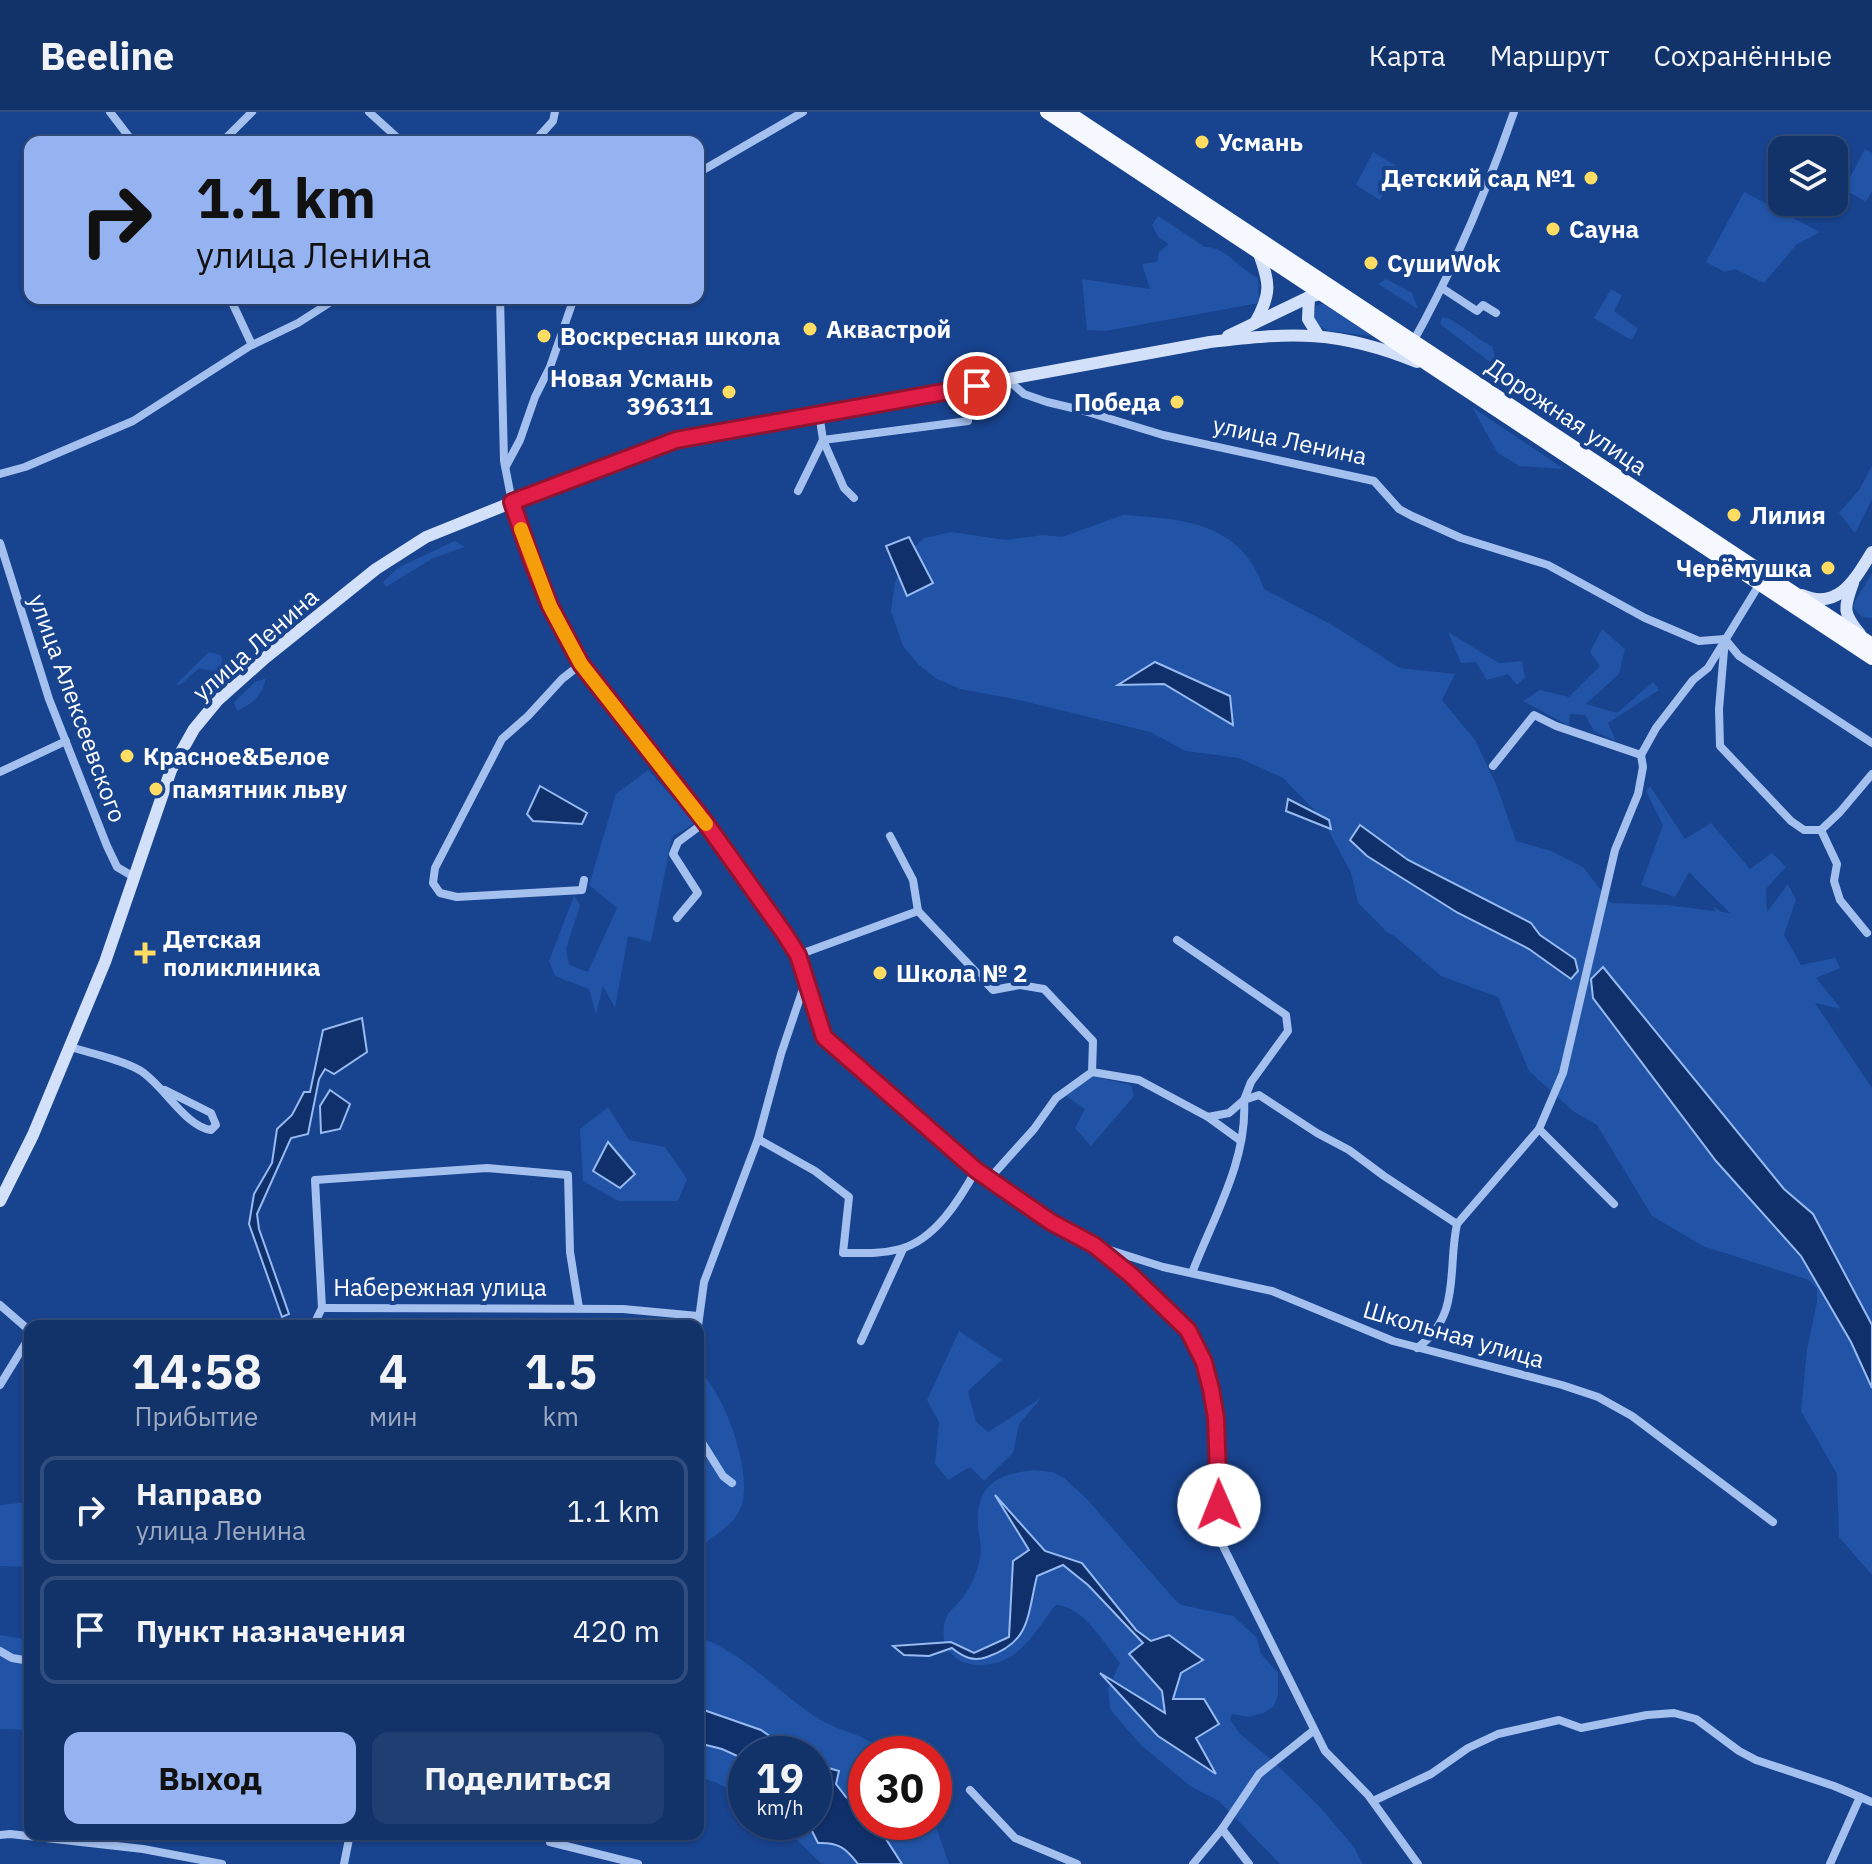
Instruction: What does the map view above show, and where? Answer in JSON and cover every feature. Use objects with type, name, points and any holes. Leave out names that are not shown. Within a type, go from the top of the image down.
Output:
[{"type":"highway","name":"Дорожная улица","points":[[1047,112],[1258,251],[1315,295],[1438,370],[1872,658]]},
{"type":"highway","name":"Дорожная улица","points":[[1067,112],[1868,642]]},
{"type":"main road","points":[[1255,324],[1269,290],[1258,251]]},
{"type":"main road","points":[[1210,342],[1315,295],[1339,291]]},
{"type":"main road","points":[[1315,295],[1308,319],[1310,327],[1318,335]]},
{"type":"main road","points":[[1210,342],[1287,334],[1318,335],[1362,342],[1438,370]]},
{"type":"main road","name":"улица Ленина","points":[[0,1201],[33,1135],[105,962],[171,770],[194,729],[218,700],[265,658],[376,569],[426,537],[676,440],[1210,342]]},
{"type":"main road","points":[[1788,589],[1824,602],[1837,596],[1854,579],[1872,552]]},
{"type":"main road","points":[[1854,579],[1845,610],[1848,619],[1868,642]]},
{"type":"street","points":[[110,112],[128,136]]},
{"type":"street","points":[[228,136],[252,112]]},
{"type":"street","points":[[369,112],[379,116],[397,136]]},
{"type":"street","points":[[539,136],[553,121],[555,112]]},
{"type":"street","points":[[704,170],[803,112]]},
{"type":"street","points":[[1414,340],[1442,288],[1514,112]]},
{"type":"street","points":[[1442,288],[1477,311],[1483,305],[1496,313]]},
{"type":"street","points":[[233,304],[252,345]]},
{"type":"street","points":[[0,474],[25,467],[133,421],[252,345],[298,323],[328,304]]},
{"type":"street","name":"Школьная улица","points":[[500,304],[506,466],[512,502],[550,606],[581,664],[705,822],[798,955],[824,1037],[976,1170],[1051,1222],[1094,1245],[1163,1267],[1272,1291],[1359,1329],[1417,1348],[1598,1397],[1632,1416],[1773,1522]]},
{"type":"street","points":[[506,466],[550,367],[572,304]]},
{"type":"street","name":"улица Ленина","points":[[1008,380],[1024,394],[1163,435],[1374,481],[1399,509],[1424,522],[1461,538],[1548,565],[1645,618],[1699,641],[1725,639]]},
{"type":"street","points":[[819,413],[823,440],[844,488],[854,498]]},
{"type":"street","points":[[823,440],[968,421]]},
{"type":"street","points":[[798,491],[823,440]]},
{"type":"street","name":"улица Алексеевского","points":[[0,543],[31,644],[107,846],[117,867],[134,877]]},
{"type":"street","points":[[1417,1348],[1436,1327],[1451,1300],[1452,1248],[1457,1224],[1539,1129],[1563,1073],[1615,850],[1638,794],[1643,767],[1641,755],[1656,728],[1693,680],[1708,668],[1759,585]]},
{"type":"street","points":[[1725,639],[1739,656],[1872,743]]},
{"type":"street","points":[[1725,639],[1719,709],[1720,746],[1791,821],[1804,830],[1821,830],[1872,774]]},
{"type":"street","points":[[581,664],[502,739],[435,868],[433,883],[440,893],[457,897],[582,890],[584,880]]},
{"type":"street","points":[[1493,766],[1534,715],[1556,726],[1641,755]]},
{"type":"street","points":[[0,772],[66,741]]},
{"type":"street","points":[[677,918],[698,893],[673,854],[678,842],[705,822]]},
{"type":"street","points":[[1821,830],[1837,864],[1834,881],[1840,900],[1867,933]]},
{"type":"street","points":[[890,836],[913,880],[918,911],[993,990],[1020,985],[1044,989],[1093,1041],[1092,1072]]},
{"type":"street","points":[[798,955],[918,911]]},
{"type":"street","points":[[1177,940],[1286,1015],[1288,1031],[1251,1082],[1244,1100],[1245,1120],[1229,1183],[1192,1273]]},
{"type":"street","points":[[698,1320],[704,1282],[758,1139],[781,1054],[805,983]]},
{"type":"street","points":[[70,1047],[139,1070],[165,1090],[211,1113],[216,1125],[211,1130],[194,1123],[165,1090]]},
{"type":"street","points":[[990,1178],[1034,1129],[1056,1098],[1092,1072],[1139,1080],[1208,1117],[1241,1141]]},
{"type":"street","points":[[1208,1117],[1229,1113],[1244,1100],[1259,1095],[1349,1150],[1457,1224]]},
{"type":"street","points":[[1539,1129],[1614,1204]]},
{"type":"street","points":[[758,1139],[815,1171],[849,1197],[843,1253],[875,1254],[903,1249],[931,1231],[962,1195],[976,1170]]},
{"type":"street","name":"Набережная улица","points":[[579,1308],[570,1252],[568,1175],[487,1168],[315,1180],[322,1308],[579,1308],[698,1316]]},
{"type":"street","name":"Школьная улица","points":[[1094,1245],[1165,1307],[1188,1330],[1197,1345],[1211,1389],[1216,1418],[1218,1529],[1222,1544],[1325,1751],[1373,1801],[1418,1864]]},
{"type":"street","points":[[861,1341],[903,1249]]},
{"type":"street","points":[[0,1305],[24,1328]]},
{"type":"street","points":[[316,1320],[322,1308]]},
{"type":"street","points":[[0,1385],[24,1344]]},
{"type":"street","points":[[704,1446],[723,1476],[732,1483]]},
{"type":"street","points":[[0,1651],[24,1660]]},
{"type":"street","points":[[1373,1801],[1431,1774],[1468,1748],[1498,1734],[1559,1720],[1581,1728],[1674,1713],[1696,1719],[1756,1760],[1872,1802]]},
{"type":"street","points":[[1193,1864],[1222,1829],[1259,1774],[1313,1731]]},
{"type":"street","points":[[970,1790],[1015,1838],[1077,1864]]},
{"type":"street","points":[[1830,1864],[1860,1797]]},
{"type":"street","points":[[1222,1829],[1249,1864]]},
{"type":"street","points":[[0,1835],[24,1836]]},
{"type":"street","points":[[63,1840],[143,1849],[222,1864]]},
{"type":"street","points":[[344,1864],[349,1840]]},
{"type":"street","points":[[550,1842],[638,1864]]},
{"type":"shaded area","points":[[1865,149],[1872,153],[1872,191],[1866,202],[1848,191],[1848,181]]},
{"type":"shaded area","points":[[1373,152],[1398,167],[1380,200],[1356,185]]},
{"type":"shaded area","points":[[1744,192],[1768,205],[1768,216],[1790,216],[1820,232],[1796,245],[1764,283],[1735,269],[1725,272],[1706,262]]},
{"type":"shaded area","points":[[1158,216],[1205,247],[1220,250],[1258,278],[1259,303],[1106,331],[1087,330],[1082,279],[1150,289],[1142,264],[1157,262],[1159,252],[1169,244],[1159,238],[1152,225]]},
{"type":"shaded area","points":[[1386,279],[1412,293],[1418,309],[1378,284]]},
{"type":"shaded area","points":[[1611,289],[1622,295],[1614,311],[1638,329],[1631,340],[1594,318]]},
{"type":"shaded area","points":[[1320,304],[1372,336],[1329,331],[1318,325],[1313,318],[1316,306]]},
{"type":"shaded area","points":[[1442,317],[1492,346],[1495,357],[1490,362],[1440,324]]},
{"type":"shaded area","points":[[1472,407],[1564,469],[1519,466],[1497,452]]},
{"type":"shaded area","points":[[1872,466],[1872,499],[1855,533],[1839,513],[1859,490]]},
{"type":"shaded area","points":[[1123,515],[1167,519],[1208,528],[1226,537],[1241,550],[1254,567],[1264,589],[1334,626],[1400,668],[1455,674],[1442,700],[1475,740],[1496,784],[1516,841],[1551,851],[1583,867],[1611,903],[1715,911],[1714,907],[1730,913],[1689,872],[1675,897],[1641,885],[1663,825],[1646,791],[1650,786],[1685,839],[1711,823],[1750,869],[1772,853],[1786,867],[1766,889],[1767,912],[1788,884],[1796,900],[1784,935],[1801,965],[1835,958],[1840,968],[1816,978],[1841,1009],[1815,1003],[1872,1088],[1872,1575],[1839,1537],[1837,1474],[1801,1411],[1807,1350],[1817,1302],[1817,1289],[1809,1280],[1703,1246],[1652,1216],[1597,1125],[1573,1111],[1529,1071],[1498,997],[1441,976],[1388,933],[1358,903],[1351,873],[1322,818],[1283,778],[1239,758],[1186,751],[1150,732],[960,689],[937,679],[919,665],[903,646],[891,611],[895,583],[905,555],[924,538],[952,532],[1006,540],[1043,535],[1062,537]]},
{"type":"shaded area","points":[[909,537],[933,583],[907,596],[886,546]]},
{"type":"shaded area","points":[[455,541],[465,547],[433,558],[386,587],[383,582],[399,567]]},
{"type":"shaded area","points":[[1872,573],[1872,618],[1862,617],[1854,609],[1854,603]]},
{"type":"shaded area","points":[[1602,629],[1625,649],[1619,674],[1586,704],[1617,713],[1653,682],[1659,690],[1608,723],[1616,741],[1594,731],[1585,715],[1570,714],[1569,726],[1523,701],[1540,690],[1569,697],[1600,666],[1590,652]]},
{"type":"shaded area","points":[[1448,632],[1499,663],[1522,661],[1525,677],[1517,685],[1508,674],[1487,680],[1476,662],[1461,663]]},
{"type":"shaded area","points":[[209,652],[221,655],[223,666],[214,671],[199,668],[180,685],[176,684]]},
{"type":"shaded area","points":[[1155,662],[1230,696],[1233,725],[1164,684],[1118,685]]},
{"type":"shaded area","points":[[266,678],[256,698],[237,711],[234,702],[255,682]]},
{"type":"shaded area","points":[[648,770],[695,823],[672,837],[651,942],[628,936],[615,1008],[603,986],[596,1015],[589,989],[555,976],[549,961],[574,896],[580,905],[566,949],[569,965],[588,972],[617,908],[589,885],[616,794]]},
{"type":"shaded area","points":[[540,786],[587,813],[582,824],[533,821],[527,814]]},
{"type":"shaded area","points":[[1288,799],[1329,820],[1331,829],[1286,811]]},
{"type":"shaded area","points":[[1360,825],[1408,860],[1531,923],[1540,935],[1575,959],[1578,971],[1571,979],[1529,949],[1458,913],[1367,856],[1350,840]]},
{"type":"shaded area","points":[[1603,967],[1784,1189],[1813,1214],[1872,1325],[1872,1388],[1851,1342],[1801,1256],[1716,1161],[1593,998],[1591,979]]},
{"type":"shaded area","points":[[362,1018],[367,1052],[334,1074],[325,1069],[319,1079],[308,1134],[291,1138],[257,1214],[259,1229],[289,1314],[282,1317],[249,1224],[254,1194],[272,1163],[277,1129],[292,1115],[304,1092],[310,1092],[323,1030]]},
{"type":"shaded area","points":[[1091,1076],[1131,1085],[1134,1096],[1091,1146],[1075,1128],[1085,1109],[1066,1096]]},
{"type":"shaded area","points":[[330,1090],[350,1104],[340,1129],[321,1133],[320,1106]]},
{"type":"shaded area","points":[[608,1107],[629,1140],[665,1147],[687,1179],[678,1201],[618,1201],[583,1181],[580,1129]]},
{"type":"shaded area","points":[[608,1142],[635,1174],[620,1188],[593,1171]]},
{"type":"shaded area","points":[[959,1331],[1002,1360],[968,1391],[976,1422],[988,1432],[1041,1398],[1019,1424],[1013,1453],[984,1481],[970,1467],[948,1480],[935,1464],[939,1422],[927,1400]]},
{"type":"shaded area","points":[[704,1376],[734,1432],[743,1471],[742,1504],[735,1518],[704,1544]]},
{"type":"shaded area","points":[[1034,1470],[1052,1472],[1064,1478],[1087,1499],[1176,1601],[1233,1616],[1257,1638],[1261,1654],[1278,1673],[1278,1695],[1274,1706],[1264,1713],[1248,1717],[1232,1714],[1230,1719],[1240,1734],[1320,1807],[1353,1846],[1363,1864],[1280,1864],[1219,1801],[1190,1786],[1141,1745],[1110,1708],[1108,1689],[1120,1663],[1092,1627],[1066,1607],[1056,1605],[1025,1645],[1002,1661],[978,1665],[966,1663],[948,1650],[944,1639],[945,1620],[969,1588],[980,1557],[978,1512],[985,1491],[1000,1478]]},
{"type":"shaded area","points":[[995,1495],[1045,1551],[1082,1563],[1136,1630],[1151,1641],[1169,1635],[1203,1660],[1181,1673],[1173,1699],[1204,1699],[1219,1724],[1196,1738],[1216,1774],[1158,1736],[1100,1673],[1165,1713],[1162,1691],[1129,1654],[1143,1643],[1088,1585],[1063,1565],[1037,1576],[1025,1626],[1012,1644],[1001,1651],[973,1659],[952,1648],[929,1656],[904,1655],[893,1646],[951,1642],[974,1653],[1009,1637],[1013,1561],[1029,1550]]},
{"type":"shaded area","points":[[24,1503],[24,1567],[0,1566],[0,1505]]},
{"type":"shaded area","points":[[0,1635],[24,1639],[24,1730],[0,1729]]},
{"type":"shaded area","points":[[704,1639],[746,1663],[821,1720],[859,1736],[848,1736],[848,1840],[941,1840],[949,1864],[822,1864],[797,1840],[832,1840],[832,1736],[728,1736],[728,1789],[704,1779]]},
{"type":"shaded area","points":[[704,1710],[770,1736],[728,1736],[728,1752],[704,1744]]},
{"type":"shaded area","points":[[832,1769],[839,1771],[836,1784],[848,1798],[848,1840],[887,1840],[902,1864],[858,1864],[841,1847],[818,1843],[816,1840],[832,1840]]},
{"type":"slow traffic","points":[[521,529],[550,606],[581,664],[706,824]]},
{"type":"place","name":"Усмань","points":[[1202,142]]},
{"type":"place","name":"Детский сад №1","points":[[1591,178]]},
{"type":"place","name":"Сауна","points":[[1553,229]]},
{"type":"place","name":"CушиWok","points":[[1371,263]]},
{"type":"place","name":"Аквастрой","points":[[810,329]]},
{"type":"place","name":"Воскресная школа","points":[[544,336]]},
{"type":"place","name":"Новая Усмань 396311","points":[[729,392]]},
{"type":"place","name":"Победа","points":[[1177,402]]},
{"type":"place","name":"Лилия","points":[[1734,515]]},
{"type":"place","name":"Черёмушка","points":[[1828,568]]},
{"type":"place","name":"Красное&Белое","points":[[127,756]]},
{"type":"place","name":"памятник льву","points":[[156,789]]},
{"type":"place","name":"Детская поликлиника","points":[[145,953]]},
{"type":"place","name":"Школа № 2","points":[[880,973]]},
{"type":"route","points":[[977,386],[676,440],[512,502],[550,606],[581,664],[705,822],[784,933],[798,955],[824,1037],[976,1170],[1051,1222],[1094,1245],[1131,1275],[1188,1330],[1204,1362],[1211,1389],[1216,1418],[1219,1505]]}]
